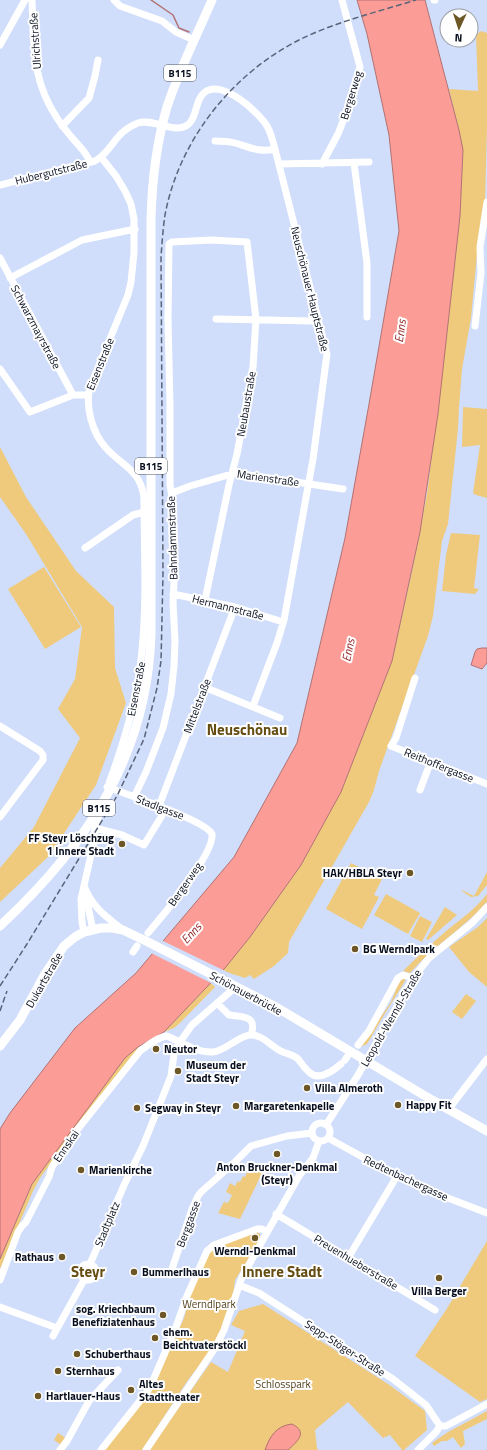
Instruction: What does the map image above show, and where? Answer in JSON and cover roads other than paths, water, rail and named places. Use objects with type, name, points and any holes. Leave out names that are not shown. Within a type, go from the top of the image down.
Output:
[{"type":"main road","name":"Eisenstraße","points":[[0,926],[55,870],[84,831],[122,767],[133,739],[146,694],[151,652],[152,190],[162,125],[168,105],[212,0]]},
{"type":"main road","points":[[88,931],[108,928],[123,930]]},
{"type":"main road","name":"Schönauerbrücke","points":[[123,930],[276,1007],[448,1110],[487,1130]]},
{"type":"main road","name":"Dukartstraße","points":[[0,1046],[20,1020],[45,974],[60,952],[70,941],[88,931]]},
{"type":"street","points":[[0,45],[25,0]]},
{"type":"street","name":"Ulrichstraße","points":[[32,0],[34,51],[36,72],[39,82],[47,101],[62,126],[87,156],[90,162]]},
{"type":"street","points":[[114,0],[120,6],[162,21],[176,32],[194,40]]},
{"type":"street","name":"Bergerweg","points":[[322,164],[338,134],[349,106],[360,66],[342,0]]},
{"type":"street","points":[[62,126],[89,98],[98,60]]},
{"type":"street","name":"Neuschönauer Hauptstraße","points":[[162,125],[176,128],[187,125],[192,120],[202,95],[208,90],[220,89],[231,94],[257,113],[267,127],[275,149],[327,354],[316,438],[283,622],[253,706]]},
{"type":"street","points":[[101,156],[119,134],[129,127],[144,122],[162,125]]},
{"type":"street","points":[[215,140],[234,143],[254,150],[267,151],[275,149]]},
{"type":"street","name":"Hubergutstraße","points":[[0,185],[90,162],[101,156]]},
{"type":"street","name":"Eisenstraße","points":[[88,931],[84,886],[93,846],[95,828],[107,787],[128,727],[141,665],[144,619],[144,498],[142,486],[132,470],[102,444],[88,410],[88,395],[130,289],[133,270],[135,229],[132,211],[128,197],[116,176],[101,156]]},
{"type":"street","points":[[354,162],[368,263],[367,317]]},
{"type":"street","points":[[279,164],[369,162]]},
{"type":"street","points":[[476,326],[481,273],[480,247],[485,228],[487,202]]},
{"type":"street","points":[[10,278],[82,240],[135,229]]},
{"type":"street","name":"Neubaustraße","points":[[206,600],[252,366],[256,320],[247,242],[211,240]]},
{"type":"street","name":"Bahndammstraße","points":[[134,797],[146,772],[166,716],[171,694],[175,651],[173,594],[173,503],[170,485],[168,320],[169,247],[170,243],[172,242],[211,240]]},
{"type":"street","name":"Schwarzmayrstraße","points":[[0,258],[73,395]]},
{"type":"street","points":[[478,303],[487,305]]},
{"type":"street","points":[[216,318],[256,320],[318,320]]},
{"type":"street","points":[[0,369],[30,412],[73,395],[88,395]]},
{"type":"street","name":"Marienstraße","points":[[172,493],[232,473],[248,474],[343,490]]},
{"type":"street","points":[[85,548],[133,515],[144,512]]},
{"type":"street","name":"Hermannstraße","points":[[173,594],[235,607],[283,622]]},
{"type":"street","name":"Mittelstraße","points":[[159,806],[235,607]]},
{"type":"street","name":"Reithoffergasse","points":[[415,678],[396,738],[392,746],[487,784]]},
{"type":"street","points":[[204,687],[280,718]]},
{"type":"street","points":[[0,726],[40,751],[43,755],[43,760],[0,817]]},
{"type":"street","points":[[420,790],[431,762]]},
{"type":"street","name":"Stadlgasse","points":[[107,787],[198,822],[210,831]]},
{"type":"street","points":[[95,828],[122,835],[144,845],[166,809]]},
{"type":"street","name":"Bergerweg","points":[[148,933],[167,910],[199,865],[212,841],[210,831]]},
{"type":"street","points":[[84,886],[88,897],[96,909],[123,930]]},
{"type":"street","name":"Leopold-Werndl-Straße","points":[[326,1125],[413,978],[429,958],[472,923],[487,907]]},
{"type":"street","points":[[358,1045],[370,1031],[398,978],[403,975],[413,978]]},
{"type":"street","points":[[177,1046],[192,1025],[235,986]]},
{"type":"street","points":[[217,1003],[229,1015],[244,1016],[248,1018],[253,1027],[251,1035],[261,1038],[272,1046],[296,1057],[309,1072],[314,1075],[325,1075],[330,1073],[344,1061]]},
{"type":"street","name":"Ennskai","points":[[0,1280],[18,1232],[26,1222],[49,1177],[52,1166],[77,1130],[140,1051],[162,1037],[167,1036],[199,1050],[214,1052],[251,1035]]},
{"type":"street","name":"Stadtplatz","points":[[90,1264],[125,1183],[143,1146],[171,1076],[174,1054]]},
{"type":"street","points":[[448,1110],[487,1059]]},
{"type":"street","points":[[317,1125],[326,1125],[330,1132],[328,1138],[319,1141],[314,1138],[312,1133],[313,1129],[317,1125]]},
{"type":"street","name":"Berggasse","points":[[170,1275],[192,1208],[198,1196],[251,1146],[287,1136],[312,1133]]},
{"type":"street","name":"Redtenbachergasse","points":[[328,1138],[397,1176],[448,1198],[487,1212]]},
{"type":"street","points":[[146,1450],[215,1348],[224,1330],[239,1285],[268,1232],[276,1214],[303,1169],[313,1158],[319,1141]]},
{"type":"street","points":[[348,1258],[397,1176]]},
{"type":"street","name":"Preuenhueberstraße","points":[[276,1214],[435,1310]]},
{"type":"street","points":[[101,1450],[147,1392],[176,1327],[187,1296],[208,1251],[214,1245],[257,1229],[262,1229],[268,1232]]},
{"type":"street","name":"Stadtplatz","points":[[84,1280],[81,1277],[80,1269],[86,1264],[90,1264]]},
{"type":"street","name":"Stadtplatz","points":[[84,1280],[92,1279],[95,1276],[96,1269],[90,1264]]},
{"type":"street","name":"Stadtplatz","points":[[53,1336],[84,1280]]},
{"type":"street","name":"Sepp-Stöger-Straße","points":[[239,1285],[259,1293],[393,1379],[426,1405],[440,1426]]},
{"type":"street","points":[[0,1307],[57,1328]]},
{"type":"street","points":[[60,1450],[70,1437],[89,1401],[118,1370]]},
{"type":"street","points":[[418,1450],[440,1426],[450,1424],[487,1404]]},
{"type":"water","name":"Enns","points":[[357,0],[425,0],[463,150],[460,216],[438,414],[420,532],[392,661],[341,792],[301,865],[250,937],[225,968],[164,1032],[138,1047],[125,1058],[32,1184],[0,1259],[0,1129],[10,1113],[75,1028],[136,973],[234,857],[297,743],[345,538],[399,231],[389,135],[367,34]]},
{"type":"water","points":[[487,648],[487,663],[482,669],[471,665],[475,652],[477,649]]},
{"type":"water","points":[[292,1424],[300,1430],[300,1437],[292,1447],[288,1450],[265,1450],[274,1432],[286,1425]]},
{"type":"waterway","points":[[151,0],[173,15],[179,28],[189,32]]},
{"type":"railway","points":[[0,986],[117,796],[144,739],[157,688],[161,661],[163,574],[161,257],[165,215],[172,187],[182,161],[212,112],[252,71],[275,54],[299,40],[327,28],[416,0]]},
{"type":"railway","points":[[0,1011],[7,991]]},
{"type":"place","name":"FF Steyr Löschzug 1 Innere Stadt","points":[[122,844]]},
{"type":"place","name":"HAK/HBLA Steyr","points":[[410,873]]},
{"type":"place","name":"BG Werndlpark","points":[[355,949]]},
{"type":"place","name":"Neutor","points":[[156,1049]]},
{"type":"place","name":"Museum der Stadt Steyr","points":[[178,1071]]},
{"type":"place","name":"Villa Almeroth","points":[[307,1088]]},
{"type":"place","name":"Happy Fit","points":[[398,1105]]},
{"type":"place","name":"Margaretenkapelle","points":[[236,1106]]},
{"type":"place","name":"Segway in Steyr","points":[[137,1108]]},
{"type":"place","name":"Anton Bruckner-Denkmal (Steyr)","points":[[277,1154]]},
{"type":"place","name":"Marienkirche","points":[[81,1170]]},
{"type":"place","name":"Werndl-Denkmal","points":[[255,1238]]},
{"type":"place","name":"Rathaus","points":[[62,1257]]},
{"type":"place","name":"Bummerlhaus","points":[[134,1272]]},
{"type":"place","name":"Villa Berger","points":[[439,1278]]},
{"type":"place","name":"sog. Kriechbaum Benefiziatenhaus","points":[[163,1315]]},
{"type":"place","name":"ehem. Beichtvaterstöckl","points":[[155,1338]]},
{"type":"place","name":"Schuberthaus","points":[[77,1354]]},
{"type":"place","name":"Sternhaus","points":[[58,1371]]},
{"type":"place","name":"Altes Stadttheater","points":[[131,1390]]},
{"type":"place","name":"Hartlauer-Haus","points":[[38,1396]]},
{"type":"district","name":"Neuschönau","points":[[247,729]]},
{"type":"district","name":"Steyr","points":[[88,1271]]},
{"type":"district","name":"Innere Stadt","points":[[282,1271]]},
{"type":"park label","name":"Werndlpark","points":[[209,1304]]},
{"type":"park label","name":"Schlosspark","points":[[283,1384]]}]
